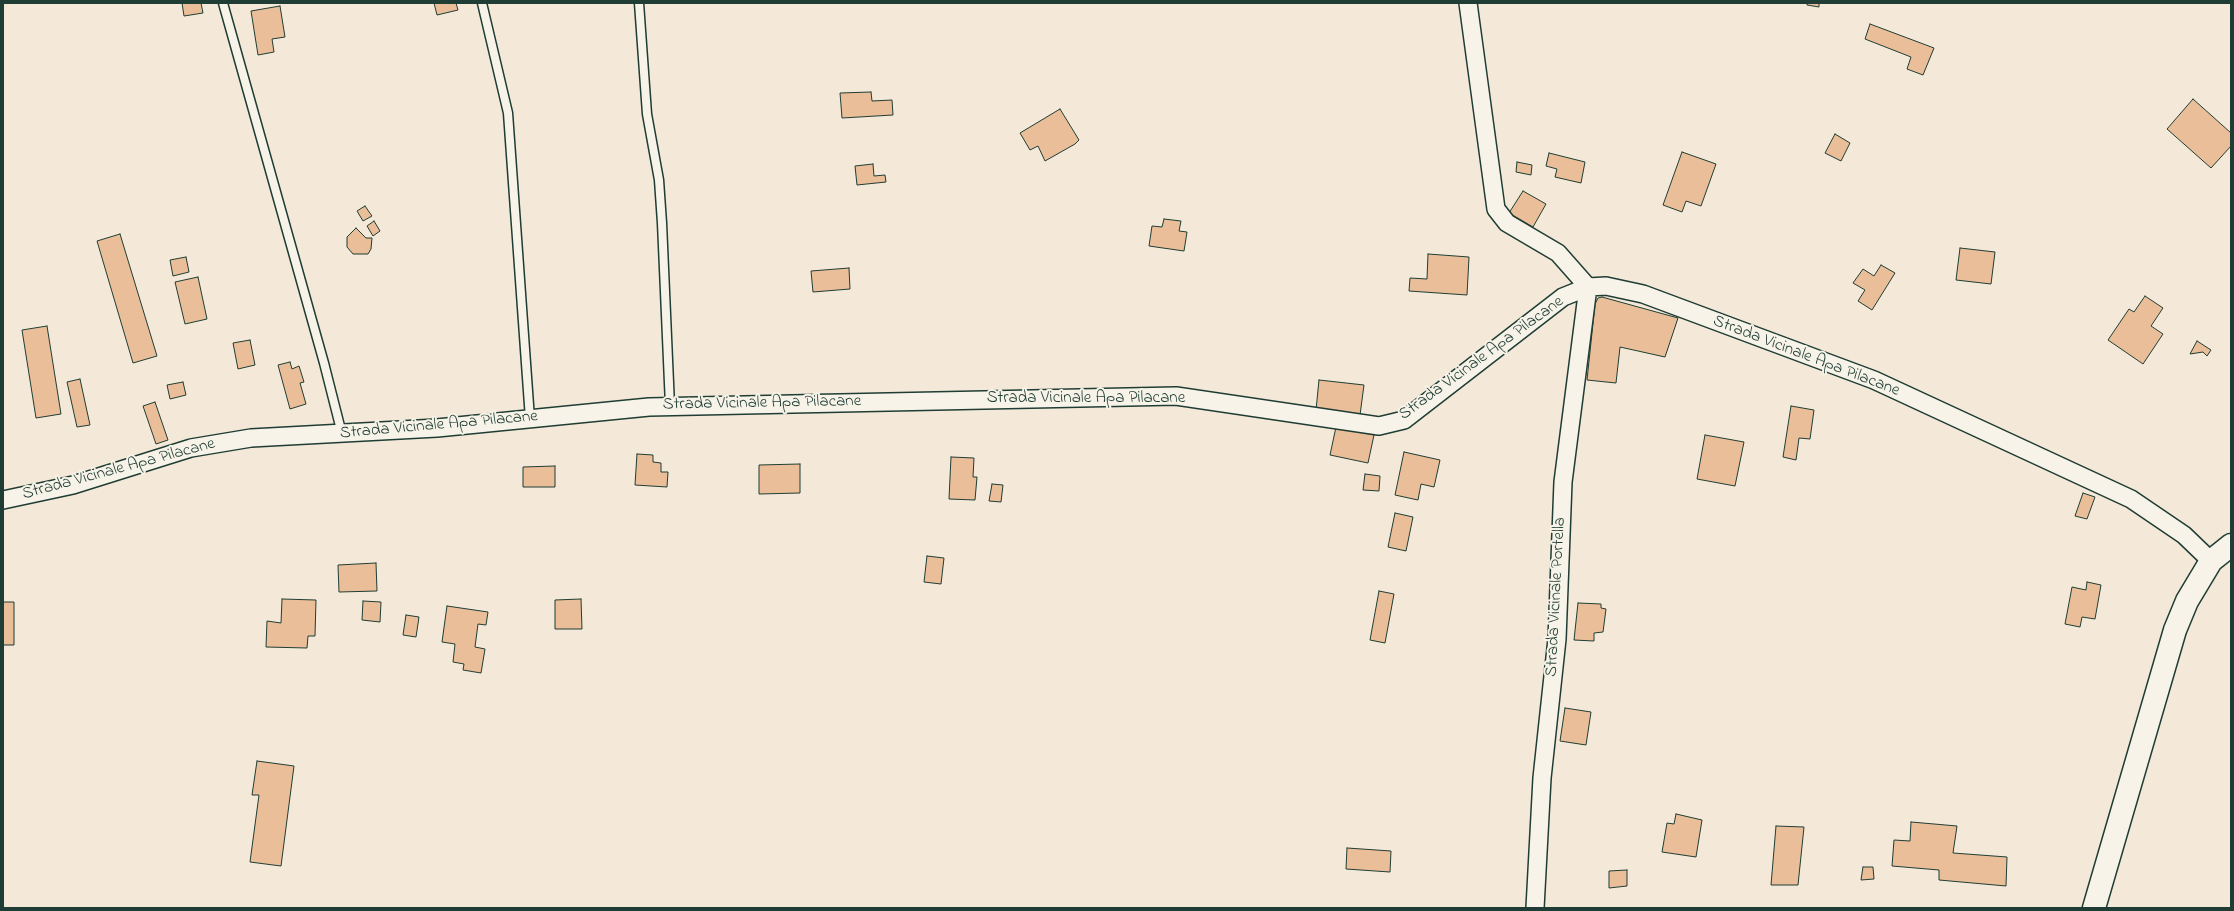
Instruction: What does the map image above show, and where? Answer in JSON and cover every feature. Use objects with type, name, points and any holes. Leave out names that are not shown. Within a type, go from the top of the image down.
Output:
[{"type":"main road","points":[[2094,908],[2175,630],[2186,601],[2211,561],[2231,544]]},
{"type":"street","points":[[1468,3],[1496,209],[1507,222],[1558,253],[1588,287]]},
{"type":"street","name":"Strada Vicinale Apa Pilacane","points":[[3,500],[73,485],[191,448],[251,438],[342,434],[670,406],[1176,396],[1379,426],[1404,420],[1563,297],[1588,287],[1606,286],[1644,294],[1874,380],[2130,499],[2184,535],[2211,561]]},
{"type":"street","name":"Strada Vicinale Portella","points":[[1536,908],[1542,778],[1557,639],[1563,482],[1588,287]]},
{"type":"lane","points":[[223,3],[322,355],[342,434]]},
{"type":"lane","points":[[482,3],[508,113],[530,419]]},
{"type":"lane","points":[[639,3],[647,114],[659,180],[670,406]]},
{"type":"building","points":[[182,3],[201,3],[203,13],[184,16]]},
{"type":"building","points":[[434,3],[456,3],[458,10],[437,15]]},
{"type":"building","points":[[1807,3],[1819,3],[1819,7],[1807,5]]},
{"type":"building","points":[[280,6],[285,37],[272,39],[274,52],[258,55],[251,11]]},
{"type":"building","points":[[1870,24],[1934,48],[1923,75],[1907,69],[1911,57],[1865,39]]},
{"type":"building","points":[[871,92],[872,101],[892,100],[893,115],[842,118],[840,93]]},
{"type":"building","points":[[2193,99],[2231,133],[2231,146],[2211,168],[2167,129]]},
{"type":"building","points":[[1060,109],[1079,140],[1075,144],[1045,161],[1038,146],[1030,150],[1020,133]]},
{"type":"building","points":[[1835,134],[1850,143],[1841,161],[1825,153]]},
{"type":"building","points":[[1682,152],[1716,164],[1701,206],[1686,201],[1682,212],[1663,205]]},
{"type":"building","points":[[1549,153],[1585,162],[1581,183],[1555,177],[1557,169],[1546,166]]},
{"type":"building","points":[[1517,162],[1532,165],[1531,175],[1516,172]]},
{"type":"building","points":[[873,164],[874,176],[885,175],[886,182],[857,185],[855,166]]},
{"type":"building","points":[[1523,191],[1546,204],[1533,227],[1509,213]]},
{"type":"building","points":[[365,206],[372,216],[363,221],[357,211]]},
{"type":"building","points":[[1164,219],[1181,221],[1179,231],[1187,232],[1184,251],[1149,246],[1152,226],[1162,227]]},
{"type":"building","points":[[374,221],[380,231],[373,236],[367,226]]},
{"type":"building","points":[[356,228],[366,238],[372,238],[371,249],[368,254],[353,254],[347,247],[347,237]]},
{"type":"building","points":[[120,234],[157,356],[133,363],[97,241]]},
{"type":"building","points":[[1960,248],[1995,252],[1991,284],[1956,280]]},
{"type":"building","points":[[1428,254],[1469,257],[1467,295],[1409,291],[1410,278],[1427,279]]},
{"type":"building","points":[[186,257],[189,272],[173,276],[170,260]]},
{"type":"building","points":[[1881,265],[1895,273],[1872,310],[1858,301],[1865,290],[1853,283],[1863,269],[1874,276]]},
{"type":"building","points":[[849,268],[850,289],[813,292],[811,271]]},
{"type":"building","points":[[198,277],[207,319],[185,324],[175,282]]},
{"type":"building","points":[[2145,296],[2163,308],[2151,326],[2163,334],[2143,364],[2108,340],[2129,309],[2134,312]]},
{"type":"building","points":[[1602,297],[1678,318],[1665,357],[1620,347],[1616,383],[1587,380],[1595,304],[1598,298]]},
{"type":"building","points":[[47,326],[61,414],[36,418],[22,330]]},
{"type":"building","points":[[250,340],[255,365],[238,369],[233,343]]},
{"type":"building","points":[[2197,341],[2211,350],[2207,356],[2203,352],[2190,354]]},
{"type":"building","points":[[290,362],[292,369],[299,366],[304,382],[300,383],[306,404],[290,409],[278,365]]},
{"type":"building","points":[[80,379],[90,425],[77,427],[67,382]]},
{"type":"building","points":[[1319,380],[1364,385],[1360,415],[1316,410]]},
{"type":"building","points":[[183,382],[186,395],[170,399],[167,385]]},
{"type":"building","points":[[155,402],[168,440],[156,444],[143,406]]},
{"type":"building","points":[[1791,406],[1814,410],[1810,439],[1799,438],[1796,460],[1783,457]]},
{"type":"building","points":[[1336,427],[1374,435],[1368,463],[1330,455]]},
{"type":"building","points":[[1705,435],[1744,442],[1735,486],[1697,479]]},
{"type":"building","points":[[1404,452],[1440,460],[1434,487],[1421,484],[1418,500],[1395,495]]},
{"type":"building","points":[[637,454],[653,455],[653,462],[661,463],[661,472],[668,472],[667,487],[635,485]]},
{"type":"building","points":[[951,457],[974,458],[973,477],[977,477],[975,500],[949,499]]},
{"type":"building","points":[[800,464],[800,493],[759,494],[759,465]]},
{"type":"building","points":[[555,466],[555,487],[523,487],[523,467]]},
{"type":"building","points":[[1365,474],[1380,476],[1379,491],[1363,490]]},
{"type":"building","points":[[992,484],[1003,485],[1001,502],[989,501]]},
{"type":"building","points":[[2083,493],[2095,497],[2087,519],[2075,516]]},
{"type":"building","points":[[1395,513],[1413,517],[1406,551],[1388,547]]},
{"type":"building","points":[[927,556],[944,558],[941,584],[924,582]]},
{"type":"building","points":[[376,563],[377,591],[339,592],[338,565]]},
{"type":"building","points":[[2087,582],[2101,585],[2095,619],[2082,617],[2080,627],[2065,624],[2072,587],[2086,590]]},
{"type":"building","points":[[1379,591],[1394,594],[1385,643],[1370,640]]},
{"type":"building","points":[[282,599],[316,600],[315,636],[308,636],[307,648],[266,647],[267,621],[281,623]]},
{"type":"building","points":[[581,599],[582,629],[555,629],[555,600]]},
{"type":"building","points":[[363,601],[381,602],[380,622],[362,620]]},
{"type":"building","points":[[3,602],[14,602],[14,645],[3,645]]},
{"type":"building","points":[[1578,603],[1601,604],[1601,608],[1606,609],[1603,632],[1594,633],[1594,641],[1574,640]]},
{"type":"building","points":[[447,606],[488,612],[486,625],[478,624],[475,647],[485,649],[481,673],[463,670],[464,664],[453,662],[455,644],[442,642]]},
{"type":"building","points":[[406,615],[419,617],[416,637],[403,635]]},
{"type":"building","points":[[1565,708],[1591,712],[1586,745],[1560,741]]},
{"type":"building","points":[[257,761],[294,766],[281,866],[250,862],[259,795],[252,795]]},
{"type":"building","points":[[1676,814],[1702,820],[1696,857],[1662,852],[1667,823],[1674,824]]},
{"type":"building","points":[[1911,822],[1957,826],[1953,853],[2007,857],[2006,886],[1939,880],[1939,870],[1892,866],[1894,840],[1910,841]]},
{"type":"building","points":[[1776,826],[1804,827],[1798,885],[1771,885]]},
{"type":"building","points":[[1347,848],[1391,851],[1390,872],[1346,869]]},
{"type":"building","points":[[1863,867],[1873,867],[1874,879],[1861,880]]},
{"type":"building","points":[[1627,870],[1627,886],[1609,888],[1609,871]]}]
